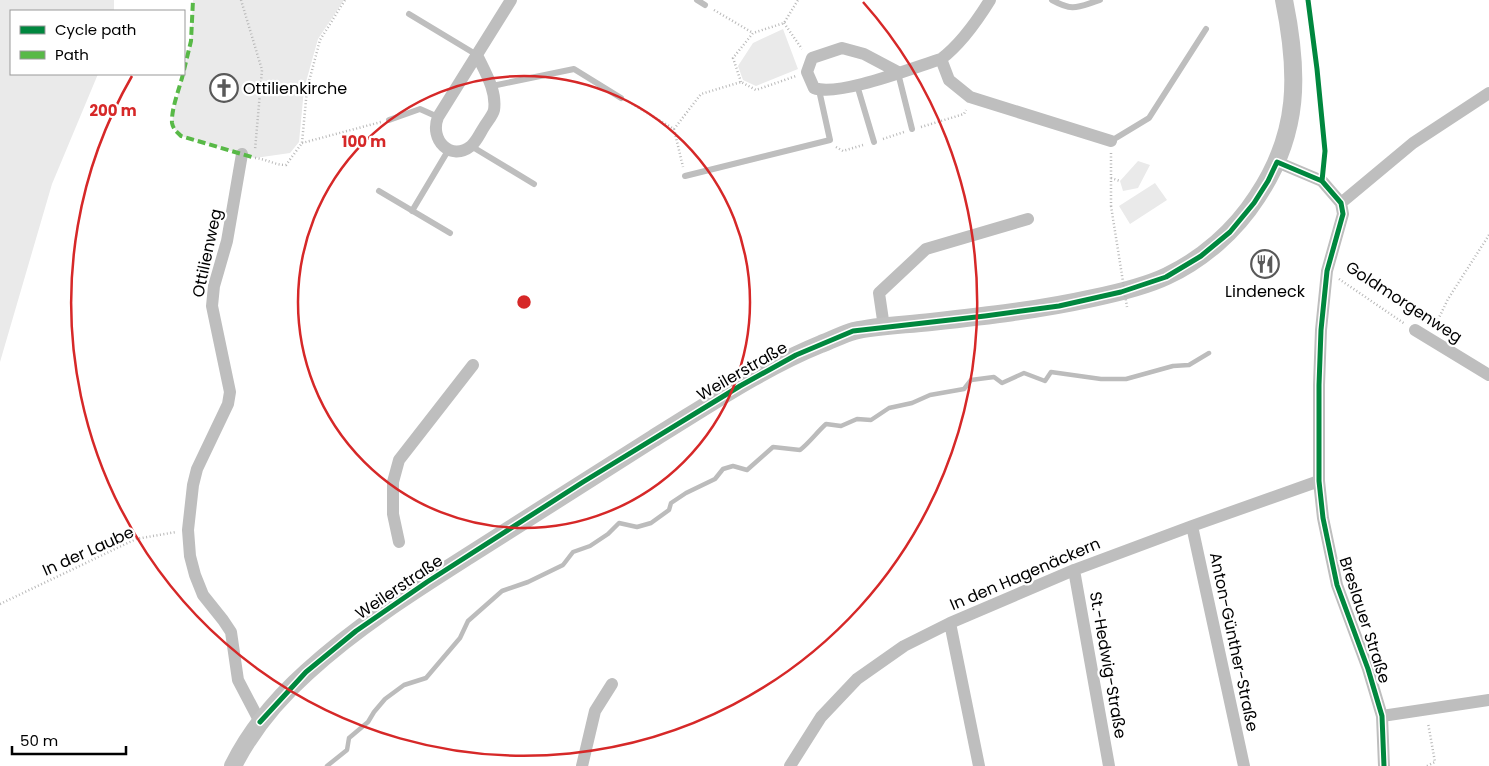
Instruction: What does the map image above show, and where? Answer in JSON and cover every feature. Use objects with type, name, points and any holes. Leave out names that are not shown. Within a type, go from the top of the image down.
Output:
[{"type":"main road","name":"Weilerstraße","points":[[233,766],[260,722],[306,672],[356,631],[427,582],[583,482],[796,354],[853,331],[1059,306],[1121,292],[1166,276],[1202,256],[1230,232],[1254,203],[1268,181],[1286,136],[1293,107],[1292,39],[1284,0]]},
{"type":"street","points":[[477,55],[492,86],[494,111],[471,146],[456,151],[442,145],[435,132],[435,124],[438,117],[477,55],[512,0]]},
{"type":"street","points":[[898,72],[864,54],[842,48],[812,58],[806,72],[814,88],[827,91],[857,85],[940,59],[952,50],[964,36],[990,0]]},
{"type":"street","points":[[940,59],[949,80],[970,97],[1111,142]]},
{"type":"street","points":[[1277,162],[1322,181],[1341,203],[1413,143],[1489,93]]},
{"type":"street","name":"Ottilienweg","points":[[242,154],[227,241],[214,286],[212,306],[230,392],[228,404],[198,469],[193,485],[188,530],[190,556],[195,575],[203,595],[231,632],[238,680],[260,722]]},
{"type":"street","name":"Breslauer Straße","points":[[1341,203],[1343,214],[1327,271],[1321,330],[1319,481],[1323,518],[1337,585],[1368,669],[1382,716],[1384,766]]},
{"type":"street","points":[[884,327],[879,293],[926,250],[1028,218]]},
{"type":"street","name":"Goldmorgenweg","points":[[1415,330],[1489,375]]},
{"type":"street","points":[[399,542],[393,514],[393,482],[399,460],[472,365]]},
{"type":"street","name":"In den Hagenäckern","points":[[790,766],[821,716],[857,679],[904,646],[950,623],[1074,570],[1319,481]]},
{"type":"street","name":"Anton-Günther-Straße","points":[[1192,526],[1244,766]]},
{"type":"street","name":"St.-Hedwig-Straße","points":[[1074,570],[1109,766]]},
{"type":"street","points":[[950,623],[979,766]]},
{"type":"street","points":[[582,766],[595,711],[612,684]]},
{"type":"street","points":[[1382,716],[1489,700]]},
{"type":"lane","points":[[697,0],[705,4]]},
{"type":"lane","points":[[1052,0],[1067,8],[1075,8],[1100,0]]},
{"type":"lane","points":[[409,14],[477,55]]},
{"type":"lane","points":[[1111,142],[1149,118],[1206,29]]},
{"type":"lane","points":[[492,86],[574,69],[621,98]]},
{"type":"lane","points":[[898,72],[912,129]]},
{"type":"lane","points":[[857,85],[874,142]]},
{"type":"lane","points":[[685,176],[830,140],[819,90]]},
{"type":"lane","points":[[389,120],[420,110],[438,117]]},
{"type":"lane","points":[[471,146],[534,184]]},
{"type":"lane","points":[[412,211],[449,149]]},
{"type":"lane","points":[[379,191],[450,233]]},
{"type":"path","points":[[241,0],[262,70],[255,158],[268,160],[275,165],[286,165],[302,143],[307,90],[320,40],[345,0]]},
{"type":"path","points":[[798,0],[784,23],[753,33],[733,58],[741,82],[756,90],[806,72]]},
{"type":"path","points":[[705,4],[753,33]]},
{"type":"path","points":[[784,23],[804,52],[812,58]]},
{"type":"path","points":[[674,129],[701,94],[741,82]]},
{"type":"path","points":[[621,98],[674,129],[685,176]]},
{"type":"path","points":[[302,143],[389,120]]},
{"type":"path","points":[[1111,142],[1111,206],[1127,307]]},
{"type":"path","points":[[1111,178],[1120,181]]},
{"type":"path","points":[[1429,338],[1448,299],[1489,235]]},
{"type":"path","points":[[1426,710],[1435,762],[1427,766]]},
{"type":"shaded area","points":[[0,0],[114,0],[114,10],[10,10],[10,75],[98,75],[52,184],[0,362]]},
{"type":"shaded area","points":[[193,0],[344,0],[318,39],[304,89],[299,142],[290,153],[255,158],[181,136],[176,131],[173,124],[173,114],[183,75],[185,75],[185,65],[191,41]]},
{"type":"shaded area","points":[[783,29],[798,69],[756,86],[743,80],[738,66],[753,43]]},
{"type":"shaded area","points":[[1138,161],[1150,165],[1138,188],[1123,191],[1120,181]]},
{"type":"shaded area","points":[[1155,183],[1167,200],[1130,224],[1119,206]]},
{"type":"waterway","points":[[327,766],[347,750],[349,738],[368,722],[385,699],[404,685],[426,678],[460,638],[468,621],[502,591],[528,582],[563,565],[573,552],[590,546],[608,534],[619,523],[637,527],[651,523],[669,510],[671,503],[686,493],[715,479],[723,469],[733,466],[747,470],[773,447],[800,450],[826,424],[841,426],[857,419],[871,420],[889,408],[912,403],[930,395],[964,389],[971,380],[994,377],[1002,383],[1024,373],[1045,381],[1051,372],[1101,379],[1126,379],[1173,366],[1189,365],[1209,353]]},
{"type":"marked path","points":[[185,66],[191,41],[193,0]]},
{"type":"marked path","points":[[183,75],[173,111],[172,123],[175,130],[181,136],[255,158]]},
{"type":"cycle path","points":[[1308,0],[1325,151],[1322,181]]},
{"type":"cycle path","points":[[260,722],[306,672],[356,631],[427,582],[583,482],[740,386],[796,355],[853,331],[1059,306],[1121,292],[1166,277],[1201,256],[1230,232],[1254,203],[1277,162],[1322,181],[1341,203],[1343,214],[1327,271],[1321,330],[1319,481],[1323,518],[1337,585],[1368,669],[1382,716],[1384,766]]},
{"type":"place","name":"Ottilienkirche","points":[[224,88]]},
{"type":"place","name":"Lindeneck","points":[[1265,264]]}]
